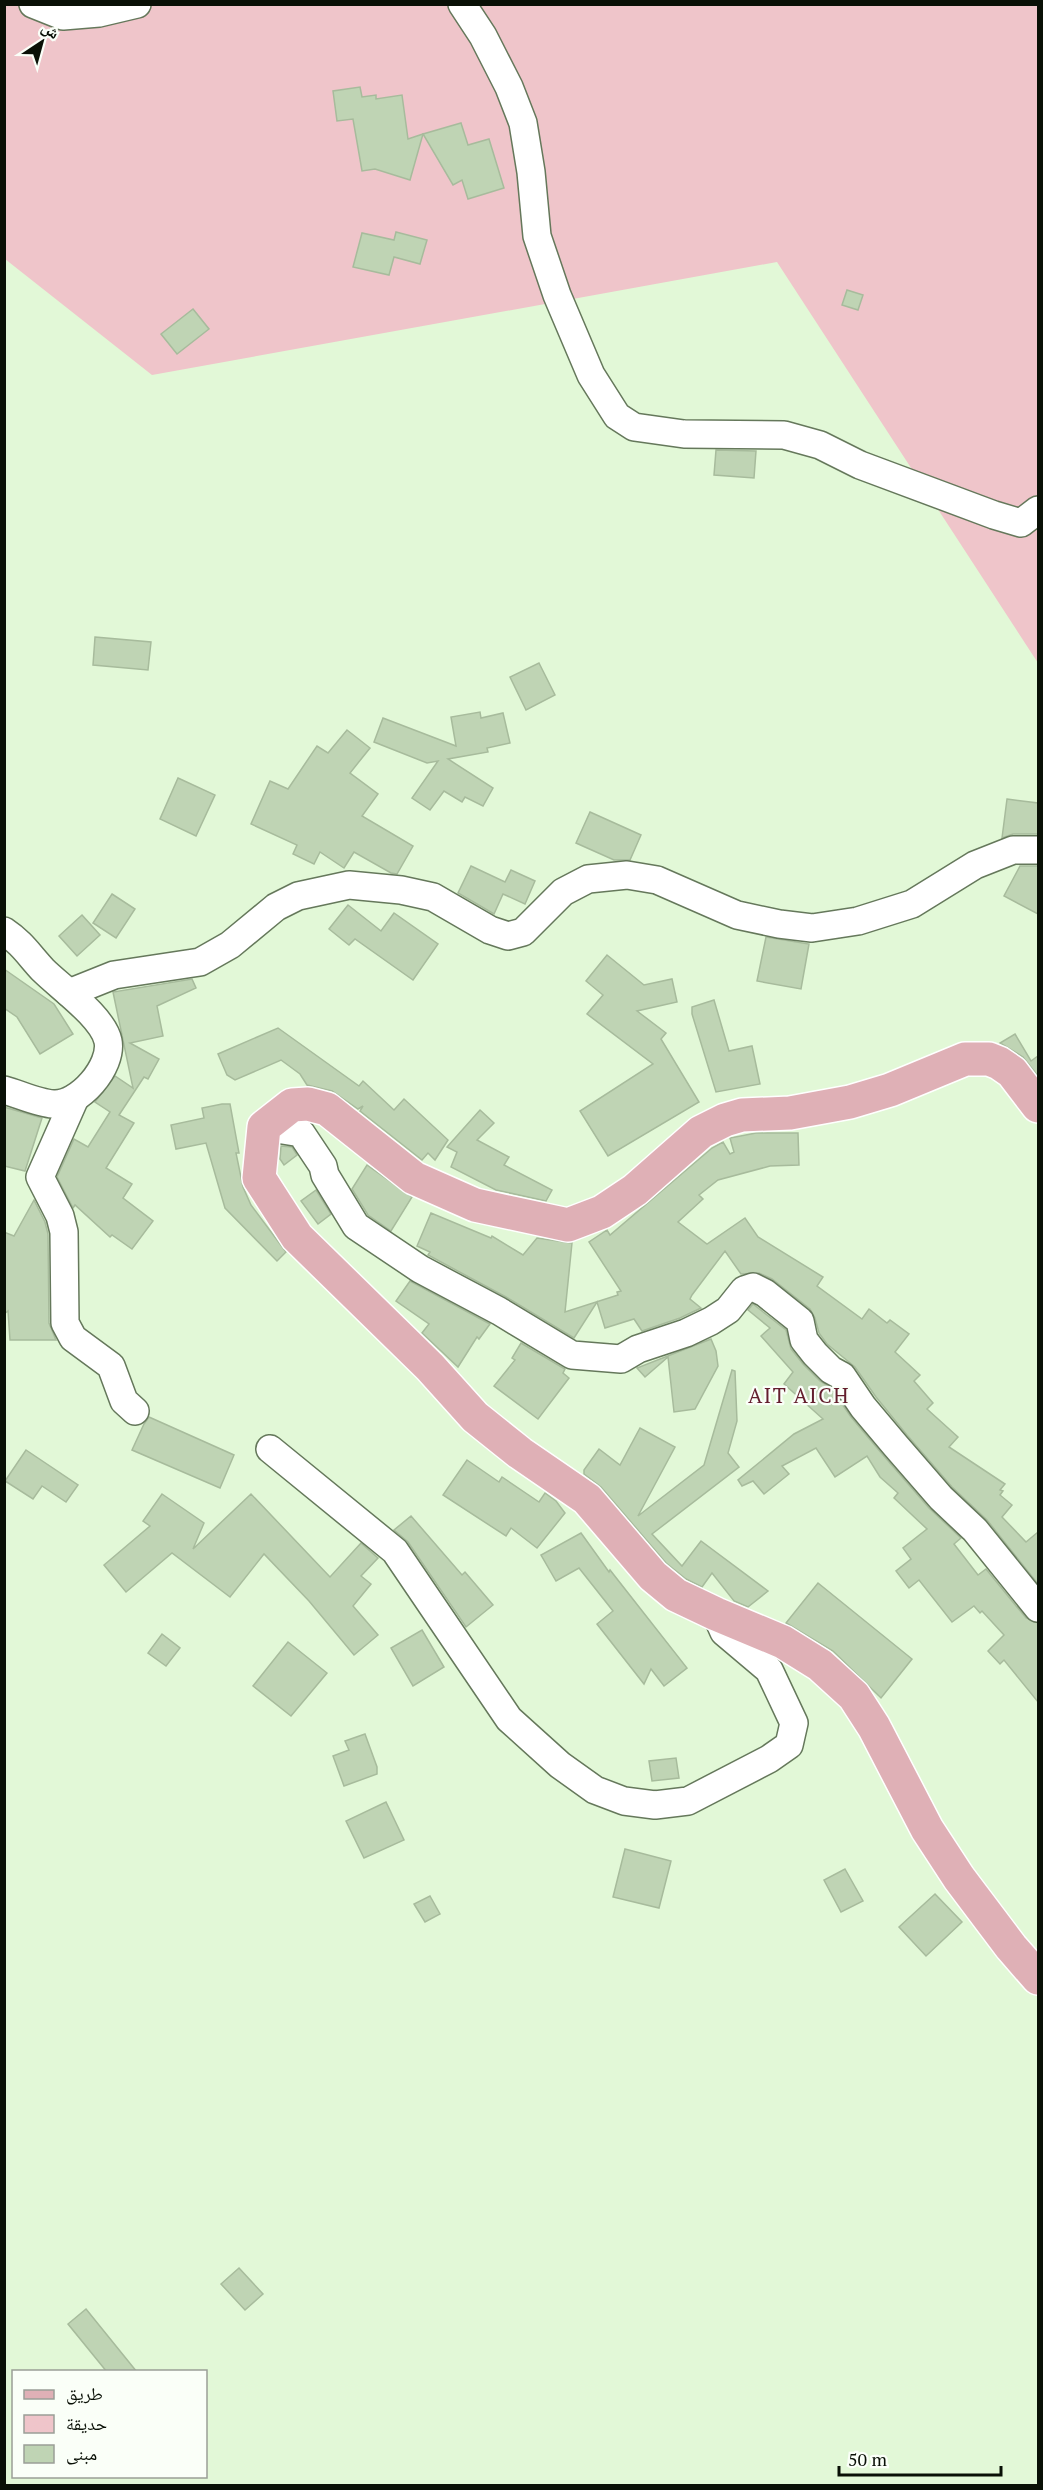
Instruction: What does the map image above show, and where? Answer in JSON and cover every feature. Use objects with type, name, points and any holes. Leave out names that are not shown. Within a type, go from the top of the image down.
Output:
[{"type":"main road","points":[[1038,1106],[1012,1072],[999,1063],[989,1059],[965,1059],[890,1090],[850,1102],[790,1113],[742,1115],[725,1120],[701,1132],[635,1190],[602,1212],[568,1225],[475,1205],[414,1178],[327,1109],[308,1104],[292,1105],[264,1127],[259,1178],[297,1237],[430,1366],[475,1417],[520,1453],[587,1499],[653,1575],[676,1595],[783,1642],[820,1665],[854,1696],[874,1727],[927,1829],[959,1878],[1011,1947],[1038,1978]]},
{"type":"street","points":[[33,4],[63,15],[99,13],[137,4]]},
{"type":"street","points":[[462,4],[483,36],[504,77],[523,123],[531,172],[537,236],[557,295],[591,375],[617,416],[634,427],[684,434],[784,435],[820,445],[860,465],[1021,523],[1038,510]]},
{"type":"street","points":[[69,993],[114,975],[200,962],[230,945],[276,907],[298,896],[349,885],[401,890],[433,897],[490,930],[508,936],[524,932],[563,892],[588,879],[627,875],[657,880],[737,915],[778,924],[812,928],[858,921],[912,904],[975,865],[1013,850],[1038,850]]},
{"type":"street","points":[[4,931],[20,941],[43,970],[96,1021],[108,1041],[106,1061],[90,1086],[69,1102],[53,1104],[4,1090]]},
{"type":"street","points":[[75,1098],[40,1177],[60,1216],[64,1232],[65,1323],[73,1338],[111,1366],[124,1401],[135,1411]]},
{"type":"street","points":[[264,1127],[301,1133],[323,1166],[325,1175],[356,1226],[420,1269],[499,1311],[572,1355],[621,1359],[638,1349],[686,1333],[711,1321],[728,1310],[744,1290],[753,1287],[765,1293],[800,1321],[804,1340],[815,1354],[831,1370],[842,1376],[862,1407],[941,1498],[975,1530],[1038,1608]]},
{"type":"street","points":[[270,1449],[395,1551],[509,1719],[568,1771],[595,1790],[624,1801],[655,1805],[688,1801],[769,1759],[789,1745],[794,1723],[769,1670],[724,1632],[716,1614]]},
{"type":"green space","points":[[4,5],[1038,5],[1038,663],[777,262],[152,375],[5,259]]},
{"type":"building","points":[[360,87],[362,97],[376,95],[376,99],[402,95],[408,139],[423,134],[410,180],[375,169],[362,171],[353,119],[337,121],[333,91]]},
{"type":"building","points":[[461,123],[468,145],[489,139],[504,188],[468,199],[462,180],[453,185],[423,134]]},
{"type":"building","points":[[396,232],[427,240],[420,264],[394,257],[389,275],[353,267],[362,233],[394,240]]},
{"type":"building","points":[[847,290],[863,295],[858,310],[842,305]]},
{"type":"building","points":[[193,309],[209,329],[177,354],[161,334]]},
{"type":"building","points":[[716,450],[756,451],[754,478],[714,475]]},
{"type":"building","points":[[95,637],[151,642],[148,670],[93,665]]},
{"type":"building","points":[[539,663],[555,695],[526,710],[510,677]]},
{"type":"building","points":[[480,712],[481,718],[503,713],[510,743],[487,748],[488,752],[448,759],[493,788],[483,806],[465,797],[462,802],[444,791],[430,810],[412,798],[438,761],[427,763],[374,742],[383,718],[456,746],[451,717]]},
{"type":"building","points":[[347,730],[370,748],[350,773],[378,794],[362,816],[413,846],[397,874],[391,873],[354,852],[344,868],[320,852],[314,864],[293,854],[297,845],[251,824],[270,781],[288,789],[317,746],[328,753]]},
{"type":"building","points":[[178,778],[215,795],[196,836],[160,819]]},
{"type":"building","points":[[1007,799],[1038,803],[1038,834],[1013,834],[1002,838]]},
{"type":"building","points":[[590,812],[641,835],[630,860],[614,860],[576,843]]},
{"type":"building","points":[[471,866],[505,882],[511,870],[535,881],[525,904],[503,894],[494,914],[458,893]]},
{"type":"building","points":[[1020,866],[1038,866],[1038,914],[1004,896]]},
{"type":"building","points":[[112,894],[135,909],[116,938],[93,923]]},
{"type":"building","points":[[348,905],[381,931],[394,913],[438,944],[413,980],[355,939],[349,945],[329,929]]},
{"type":"building","points":[[82,915],[100,935],[77,956],[59,936]]},
{"type":"building","points":[[766,937],[809,944],[801,989],[757,981]]},
{"type":"building","points":[[607,955],[644,985],[672,979],[677,1002],[637,1011],[666,1033],[661,1039],[699,1102],[608,1156],[580,1111],[653,1064],[587,1014],[603,995],[586,981]]},
{"type":"building","points":[[4,969],[54,1004],[73,1034],[40,1054],[17,1017],[4,1008]]},
{"type":"building","points":[[192,979],[196,988],[157,1006],[163,1036],[130,1043],[159,1059],[148,1079],[144,1077],[119,1115],[134,1123],[106,1168],[132,1184],[123,1198],[153,1221],[132,1249],[112,1235],[110,1237],[75,1205],[73,1208],[57,1177],[74,1139],[88,1147],[110,1112],[95,1102],[115,1076],[133,1088],[113,992]]},
{"type":"building","points":[[714,1000],[729,1051],[752,1046],[760,1084],[716,1092],[692,1014],[692,1007]]},
{"type":"building","points":[[278,1028],[359,1086],[363,1081],[394,1110],[404,1099],[448,1140],[435,1160],[428,1153],[422,1160],[360,1111],[363,1106],[358,1109],[332,1091],[307,1085],[300,1074],[281,1060],[235,1080],[227,1075],[218,1054]]},
{"type":"building","points":[[1015,1034],[1031,1061],[1038,1056],[1038,1076],[1023,1057],[1000,1043]]},
{"type":"building","points":[[230,1104],[243,1187],[251,1205],[286,1252],[277,1261],[225,1208],[206,1143],[176,1149],[171,1125],[204,1118],[202,1108]]},
{"type":"building","points":[[4,1107],[42,1118],[25,1171],[4,1166]]},
{"type":"building","points":[[480,1110],[494,1123],[477,1140],[509,1157],[504,1165],[552,1190],[546,1201],[496,1190],[451,1167],[457,1152],[447,1147]]},
{"type":"building","points":[[756,1133],[798,1133],[799,1165],[770,1166],[718,1180],[699,1195],[703,1199],[678,1222],[707,1244],[745,1218],[758,1237],[823,1277],[817,1286],[862,1319],[869,1309],[887,1323],[890,1320],[909,1334],[895,1352],[920,1375],[914,1381],[933,1403],[927,1409],[958,1437],[949,1447],[1005,1484],[1000,1490],[1003,1491],[1000,1495],[1012,1505],[1002,1517],[1026,1542],[1038,1532],[1038,1584],[987,1520],[952,1487],[907,1435],[855,1367],[827,1344],[819,1333],[810,1309],[772,1279],[759,1273],[741,1274],[725,1251],[690,1299],[701,1308],[642,1331],[634,1319],[605,1328],[597,1302],[574,1338],[506,1297],[428,1255],[430,1252],[417,1246],[431,1213],[491,1238],[492,1236],[523,1255],[537,1238],[572,1243],[565,1312],[618,1295],[617,1292],[621,1291],[589,1242],[607,1230],[610,1235],[712,1148],[723,1142],[730,1154],[734,1152],[730,1138]]},
{"type":"building","points":[[281,1146],[292,1147],[297,1155],[284,1165],[280,1159]]},
{"type":"building","points":[[367,1165],[412,1197],[391,1231],[368,1215],[352,1189]]},
{"type":"building","points":[[316,1190],[331,1214],[318,1224],[301,1201]]},
{"type":"building","points":[[34,1200],[48,1234],[49,1323],[56,1340],[10,1340],[8,1311],[4,1314],[4,1232],[14,1236]]},
{"type":"building","points":[[410,1281],[490,1324],[479,1339],[477,1337],[458,1367],[422,1333],[429,1324],[396,1301]]},
{"type":"building","points":[[753,1304],[786,1330],[791,1349],[803,1364],[820,1381],[831,1388],[851,1417],[883,1455],[929,1508],[961,1538],[954,1544],[978,1575],[986,1569],[1026,1618],[1038,1623],[1038,1702],[1004,1660],[1000,1664],[988,1651],[1004,1635],[982,1611],[980,1613],[974,1606],[952,1622],[919,1580],[909,1588],[896,1571],[911,1559],[903,1548],[927,1529],[894,1498],[898,1493],[880,1477],[867,1456],[835,1477],[816,1448],[782,1466],[789,1474],[764,1494],[753,1481],[742,1486],[738,1480],[794,1434],[823,1419],[784,1384],[793,1372],[761,1336],[770,1328],[748,1310]]},
{"type":"building","points":[[711,1339],[716,1351],[718,1366],[695,1409],[674,1412],[668,1357],[645,1377],[637,1368]]},
{"type":"building","points":[[521,1343],[565,1369],[563,1373],[569,1378],[538,1419],[494,1386],[515,1360],[512,1358]]},
{"type":"building","points":[[732,1370],[735,1371],[737,1421],[728,1453],[739,1467],[652,1534],[682,1566],[701,1541],[768,1591],[748,1607],[734,1601],[712,1573],[702,1587],[686,1579],[666,1563],[601,1487],[584,1474],[584,1470],[599,1449],[620,1465],[640,1428],[675,1447],[638,1516],[704,1465]]},
{"type":"building","points":[[149,1417],[234,1455],[220,1488],[132,1450]]},
{"type":"building","points":[[26,1450],[78,1485],[66,1502],[42,1486],[33,1499],[5,1481]]},
{"type":"building","points":[[467,1460],[499,1482],[502,1477],[539,1502],[545,1493],[556,1501],[565,1513],[537,1548],[511,1528],[506,1536],[443,1495]]},
{"type":"building","points":[[162,1494],[204,1523],[193,1549],[251,1494],[330,1577],[361,1543],[378,1558],[361,1576],[371,1584],[353,1606],[378,1635],[354,1655],[309,1601],[264,1554],[230,1597],[172,1553],[126,1592],[104,1565],[150,1526],[143,1521]]},
{"type":"building","points":[[411,1516],[462,1575],[465,1572],[493,1605],[466,1627],[408,1542],[394,1530]]},
{"type":"building","points":[[581,1533],[609,1572],[610,1570],[687,1668],[664,1686],[651,1669],[644,1684],[597,1624],[613,1611],[579,1568],[556,1581],[541,1555]]},
{"type":"building","points":[[818,1583],[912,1659],[881,1698],[833,1651],[786,1623]]},
{"type":"building","points":[[422,1630],[444,1667],[413,1686],[391,1648]]},
{"type":"building","points":[[162,1634],[180,1648],[166,1666],[148,1653]]},
{"type":"building","points":[[288,1642],[327,1673],[291,1716],[253,1686]]},
{"type":"building","points":[[365,1734],[377,1767],[377,1774],[344,1786],[333,1756],[349,1750],[345,1741]]},
{"type":"building","points":[[676,1758],[679,1778],[652,1781],[649,1761]]},
{"type":"building","points":[[386,1802],[404,1840],[364,1858],[346,1821]]},
{"type":"building","points":[[625,1849],[671,1861],[659,1908],[613,1897]]},
{"type":"building","points":[[845,1869],[863,1901],[841,1912],[824,1880]]},
{"type":"building","points":[[935,1894],[962,1922],[926,1956],[899,1927]]},
{"type":"building","points":[[430,1896],[440,1914],[425,1922],[414,1904]]},
{"type":"building","points":[[239,2268],[263,2294],[245,2310],[221,2284]]},
{"type":"building","points":[[86,2309],[135,2370],[105,2370],[68,2324]]},
{"type":"district","name":"AIT AICH","points":[[799,1396]]}]
